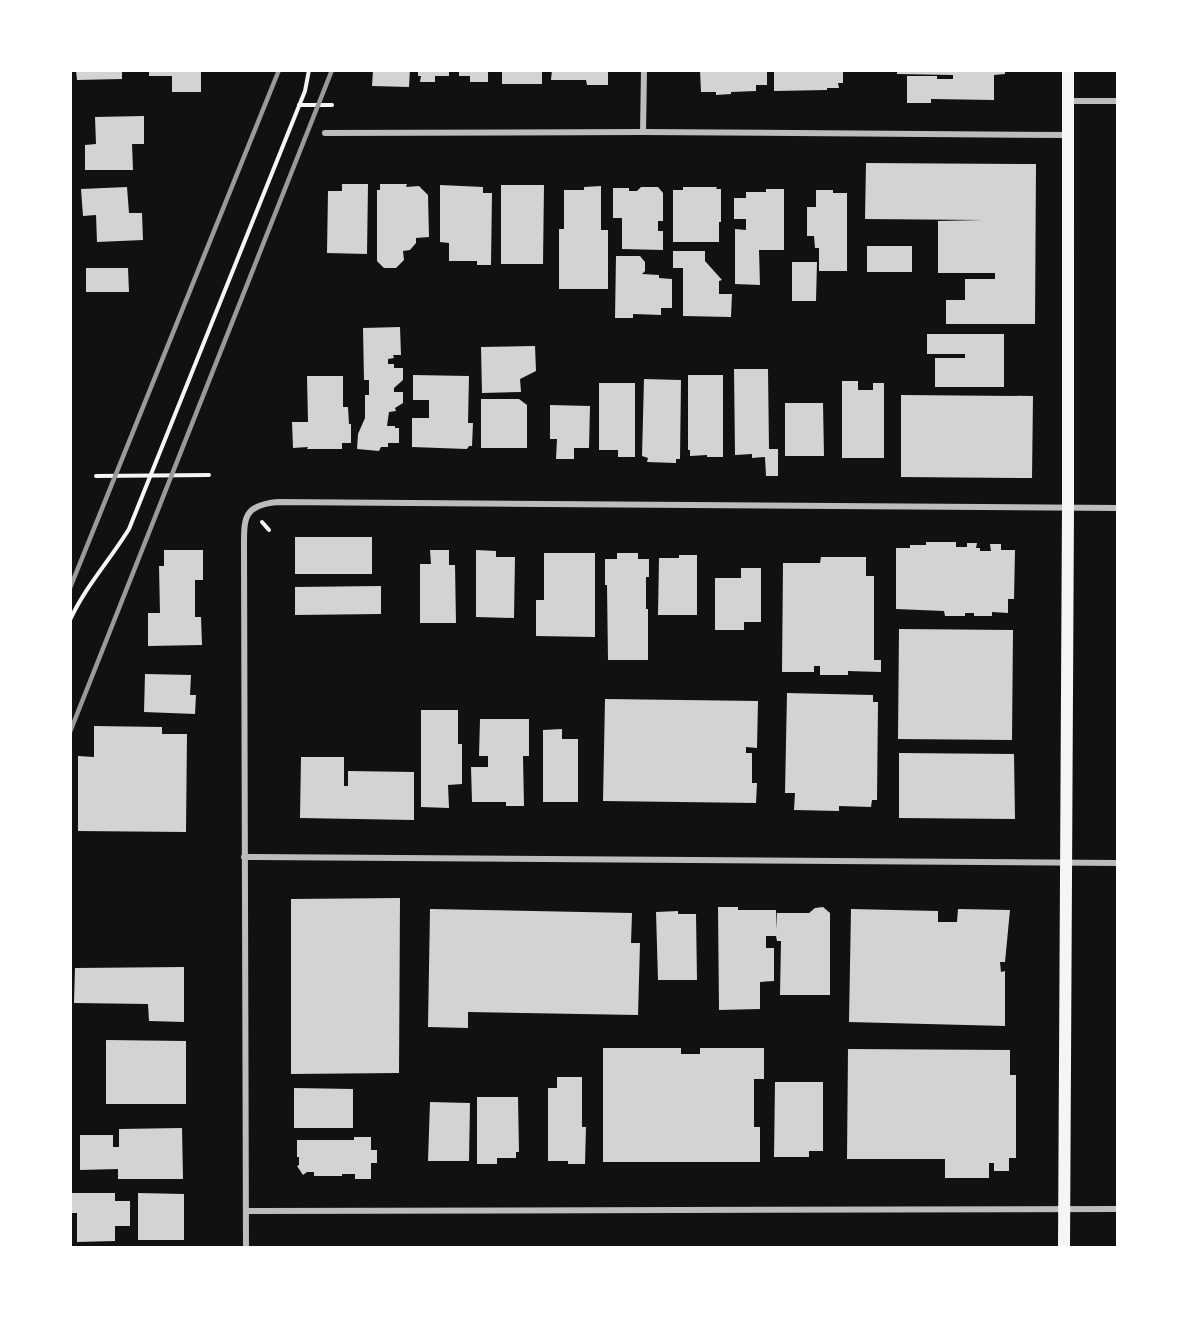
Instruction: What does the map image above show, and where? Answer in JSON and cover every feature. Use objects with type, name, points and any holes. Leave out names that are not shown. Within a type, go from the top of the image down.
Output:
[{"type":"main road","points":[[1064,1248],[1068,70]]},
{"type":"street","points":[[643,132],[644,70]]},
{"type":"street","points":[[1068,101],[1118,101]]},
{"type":"street","points":[[325,133],[643,132],[1068,135]]},
{"type":"street","points":[[246,1248],[244,524],[251,510],[258,506],[278,502],[1118,508]]},
{"type":"street","points":[[244,858],[1118,863]]},
{"type":"street","points":[[246,1211],[1118,1209]]},
{"type":"path","points":[[70,620],[82,598],[129,529],[305,91],[309,70]]},
{"type":"path","points":[[299,105],[332,105]]},
{"type":"path","points":[[96,476],[209,475]]},
{"type":"building","points":[[76,70],[122,70],[122,79],[77,80]]},
{"type":"building","points":[[149,70],[201,70],[201,92],[172,92],[172,76],[149,76]]},
{"type":"building","points":[[373,70],[410,70],[409,87],[372,86]]},
{"type":"building","points":[[418,70],[449,70],[449,76],[435,76],[435,82],[420,82],[421,76],[418,76]]},
{"type":"building","points":[[459,70],[488,70],[488,82],[470,82],[470,76],[459,76]]},
{"type":"building","points":[[502,70],[542,70],[542,84],[502,84]]},
{"type":"building","points":[[552,70],[608,70],[608,85],[587,85],[586,80],[551,80]]},
{"type":"building","points":[[700,70],[767,70],[767,85],[756,85],[756,91],[731,92],[731,94],[716,95],[716,92],[701,92]]},
{"type":"building","points":[[774,70],[843,70],[843,83],[838,83],[839,88],[827,88],[827,90],[774,91]]},
{"type":"building","points":[[897,70],[1005,70],[1005,74],[994,75],[994,100],[931,99],[931,103],[907,103],[907,76],[937,76],[937,79],[953,79],[953,75],[897,74]]},
{"type":"building","points":[[144,116],[144,144],[132,144],[133,170],[85,170],[85,145],[96,144],[95,117]]},
{"type":"building","points":[[866,163],[1036,164],[1035,324],[946,324],[946,300],[965,300],[965,279],[995,279],[995,273],[938,273],[938,221],[984,220],[865,219]]},
{"type":"building","points":[[342,184],[368,184],[367,254],[327,253],[328,191],[342,191]]},
{"type":"building","points":[[380,184],[419,186],[428,195],[429,237],[416,238],[416,243],[410,250],[403,251],[404,260],[396,268],[384,268],[377,261],[377,190],[380,190]]},
{"type":"building","points":[[440,185],[483,187],[483,193],[492,193],[491,265],[477,265],[477,261],[449,261],[449,243],[440,242]]},
{"type":"building","points":[[501,185],[544,185],[543,264],[501,264]]},
{"type":"building","points":[[601,186],[601,230],[608,230],[608,289],[559,289],[559,229],[564,229],[564,190],[584,190],[584,187]]},
{"type":"building","points":[[127,187],[129,213],[142,213],[143,240],[97,242],[96,215],[83,216],[81,189]]},
{"type":"building","points":[[641,187],[658,187],[663,193],[663,221],[658,221],[658,231],[663,231],[663,250],[622,249],[622,218],[613,218],[613,188],[629,188],[629,191],[637,191]]},
{"type":"building","points":[[683,187],[721,189],[719,242],[673,242],[673,190],[683,190]]},
{"type":"building","points":[[766,189],[784,189],[784,250],[759,250],[760,285],[735,284],[735,229],[746,230],[746,219],[734,219],[734,198],[746,198],[746,192],[766,192]]},
{"type":"building","points":[[816,190],[847,193],[847,271],[819,271],[819,248],[815,248],[814,236],[807,236],[807,207],[816,207]]},
{"type":"building","points":[[867,246],[912,246],[912,272],[867,272]]},
{"type":"building","points":[[673,251],[705,251],[705,261],[722,280],[719,281],[719,294],[732,294],[731,317],[683,316],[683,268],[673,268]]},
{"type":"building","points":[[616,256],[640,256],[645,262],[645,271],[642,274],[659,275],[659,278],[672,279],[672,308],[661,308],[661,315],[633,314],[633,318],[615,318]]},
{"type":"building","points":[[792,262],[817,262],[816,301],[792,301]]},
{"type":"building","points":[[86,268],[128,268],[129,292],[86,292]]},
{"type":"building","points":[[400,327],[401,355],[393,355],[394,358],[388,359],[388,364],[394,364],[394,368],[403,368],[403,380],[394,388],[394,392],[403,392],[403,403],[395,408],[396,411],[389,412],[387,426],[399,428],[399,443],[388,443],[388,447],[381,447],[379,451],[357,449],[358,434],[365,418],[365,395],[369,395],[369,380],[364,380],[363,328]]},
{"type":"building","points":[[927,334],[1004,334],[1004,387],[935,387],[935,358],[965,358],[965,354],[927,354]]},
{"type":"building","points":[[535,346],[536,371],[520,379],[521,392],[482,393],[481,347]]},
{"type":"building","points":[[734,369],[768,369],[769,449],[778,449],[778,476],[766,476],[765,457],[752,458],[752,454],[735,455]]},
{"type":"building","points":[[413,375],[469,376],[468,423],[473,423],[472,446],[467,449],[412,447],[412,418],[429,418],[429,400],[413,400]]},
{"type":"building","points":[[688,375],[723,375],[723,457],[690,456],[690,450],[688,450]]},
{"type":"building","points":[[307,376],[343,376],[343,407],[348,407],[351,443],[342,443],[342,449],[293,448],[292,422],[308,422]]},
{"type":"building","points":[[644,379],[681,380],[680,459],[676,459],[676,463],[647,462],[648,458],[642,456]]},
{"type":"building","points":[[842,381],[858,381],[858,390],[873,390],[873,383],[884,383],[884,458],[842,458]]},
{"type":"building","points":[[599,383],[635,383],[635,457],[618,457],[618,450],[599,450]]},
{"type":"building","points":[[901,395],[1033,396],[1032,478],[901,477]]},
{"type":"building","points":[[481,399],[519,399],[527,405],[527,448],[481,448]]},
{"type":"building","points":[[785,403],[823,403],[824,456],[785,456]]},
{"type":"building","points":[[550,405],[590,406],[589,448],[574,448],[574,459],[556,459],[557,439],[550,439]]},
{"type":"building","points":[[295,537],[372,537],[372,574],[295,574]]},
{"type":"building","points":[[926,542],[956,542],[956,547],[967,547],[967,543],[977,543],[976,548],[980,548],[980,551],[991,551],[990,544],[1001,544],[1001,550],[1015,550],[1014,599],[1008,599],[1008,613],[992,612],[992,616],[974,616],[974,613],[965,613],[965,616],[945,616],[944,611],[896,609],[896,548],[926,545]]},
{"type":"building","points":[[164,550],[203,550],[203,580],[195,580],[195,617],[201,617],[202,645],[148,646],[148,613],[160,613],[159,566],[164,566]]},
{"type":"building","points":[[430,550],[449,550],[449,565],[455,565],[456,623],[420,623],[420,564],[431,564]]},
{"type":"building","points":[[476,550],[496,551],[496,557],[515,557],[514,618],[476,617]]},
{"type":"building","points":[[544,553],[595,553],[595,637],[536,636],[536,600],[544,600]]},
{"type":"building","points":[[617,553],[638,553],[638,559],[649,559],[649,577],[646,577],[648,660],[608,660],[605,559],[617,559]]},
{"type":"building","points":[[679,555],[697,555],[697,615],[658,615],[659,558],[679,558]]},
{"type":"building","points":[[821,557],[866,557],[866,576],[874,576],[874,660],[881,660],[881,672],[848,671],[848,675],[820,675],[820,666],[814,666],[814,672],[782,672],[783,563],[820,563]]},
{"type":"building","points":[[741,568],[761,568],[761,622],[744,622],[744,630],[715,630],[715,578],[741,578]]},
{"type":"building","points":[[381,586],[381,614],[295,615],[295,587]]},
{"type":"building","points":[[899,629],[1013,630],[1012,740],[898,739]]},
{"type":"building","points":[[145,674],[191,675],[190,695],[196,695],[195,714],[144,712]]},
{"type":"building","points":[[787,693],[873,695],[873,702],[878,702],[877,800],[872,800],[871,807],[839,806],[839,811],[794,810],[795,793],[785,793]]},
{"type":"building","points":[[605,699],[758,701],[757,748],[746,747],[746,753],[752,753],[752,783],[757,783],[756,803],[603,801]]},
{"type":"building","points":[[421,710],[458,710],[458,744],[462,744],[462,784],[448,785],[449,808],[421,807]]},
{"type":"building","points":[[480,719],[529,719],[529,756],[523,756],[524,806],[506,806],[506,802],[472,802],[471,767],[488,767],[488,756],[479,756]]},
{"type":"building","points":[[94,726],[162,727],[162,734],[187,734],[186,832],[78,831],[78,756],[94,757]]},
{"type":"building","points":[[562,729],[562,739],[578,739],[578,802],[543,802],[543,730]]},
{"type":"building","points":[[899,753],[1014,754],[1015,819],[899,818]]},
{"type":"building","points":[[301,757],[344,757],[344,786],[348,786],[348,771],[414,772],[414,820],[300,818]]},
{"type":"building","points":[[400,898],[399,1073],[291,1074],[291,899]]},
{"type":"building","points":[[718,907],[738,907],[738,910],[776,910],[777,930],[777,913],[809,913],[815,908],[823,907],[830,913],[830,995],[780,995],[781,941],[777,941],[776,936],[766,936],[766,948],[774,948],[774,981],[760,982],[760,1009],[719,1010]]},
{"type":"building","points":[[430,909],[632,913],[631,943],[640,943],[638,1015],[468,1012],[468,1028],[428,1027]]},
{"type":"building","points":[[851,909],[938,911],[938,922],[957,922],[958,909],[1010,910],[1005,962],[1000,962],[1001,972],[1005,971],[1005,1026],[849,1022]]},
{"type":"building","points":[[678,911],[678,914],[696,914],[697,980],[658,980],[656,912]]},
{"type":"building","points":[[184,967],[184,1022],[149,1021],[148,1004],[74,1003],[75,968]]},
{"type":"building","points":[[106,1040],[186,1041],[186,1104],[106,1104]]},
{"type":"building","points":[[603,1048],[681,1048],[681,1054],[700,1054],[700,1048],[764,1048],[764,1079],[754,1079],[754,1127],[760,1127],[760,1162],[603,1162]]},
{"type":"building","points":[[848,1049],[1010,1050],[1010,1075],[1016,1075],[1016,1158],[1009,1158],[1009,1171],[994,1171],[994,1163],[989,1163],[989,1178],[945,1178],[945,1159],[847,1159]]},
{"type":"building","points":[[557,1077],[582,1077],[582,1127],[586,1127],[585,1164],[548,1161],[548,1088],[557,1088]]},
{"type":"building","points":[[775,1082],[823,1082],[823,1151],[809,1151],[809,1157],[774,1157]]},
{"type":"building","points":[[294,1088],[353,1089],[353,1128],[294,1128]]},
{"type":"building","points":[[477,1097],[518,1097],[519,1152],[516,1152],[516,1158],[497,1158],[497,1164],[477,1164]]},
{"type":"building","points":[[430,1102],[470,1103],[469,1161],[428,1161]]},
{"type":"building","points":[[182,1128],[183,1179],[118,1179],[118,1169],[80,1170],[80,1135],[113,1135],[113,1147],[119,1147],[119,1129]]},
{"type":"building","points":[[354,1137],[371,1137],[371,1150],[377,1150],[377,1163],[371,1163],[371,1179],[355,1179],[355,1174],[314,1176],[314,1172],[307,1172],[303,1175],[297,1166],[299,1157],[297,1157],[297,1140],[354,1140]]},
{"type":"building","points":[[70,1193],[115,1193],[115,1201],[130,1201],[130,1226],[115,1226],[115,1241],[77,1242],[77,1213],[70,1213]]},
{"type":"building","points":[[138,1193],[184,1194],[184,1240],[138,1240]]},
{"type":"railway","points":[[70,588],[279,70]]},
{"type":"railway","points":[[70,732],[332,70]]}]
